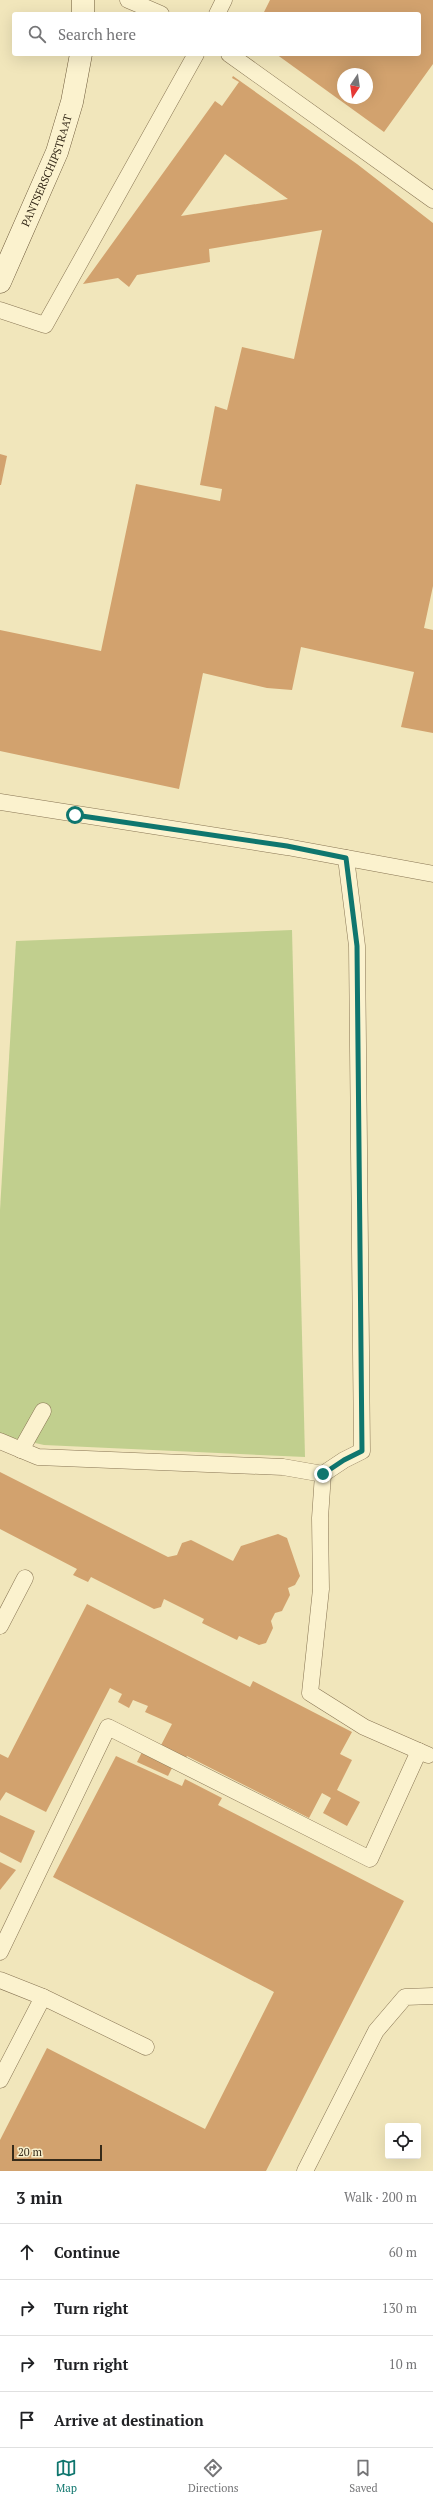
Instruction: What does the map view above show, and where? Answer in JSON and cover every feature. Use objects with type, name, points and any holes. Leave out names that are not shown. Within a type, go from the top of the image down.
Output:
[{"type":"main road","points":[[83,0],[83,12]]},
{"type":"main road","name":"PANTSERSCHIPSTRAAT","points":[[0,282],[57,152],[72,102],[80,56]]},
{"type":"lane","points":[[128,0],[156,12]]},
{"type":"lane","points":[[218,12],[224,0]]},
{"type":"lane","points":[[0,310],[45,325],[195,56]]},
{"type":"lane","points":[[232,56],[433,200]]},
{"type":"lane","points":[[0,802],[346,858],[433,874]]},
{"type":"lane","points":[[0,1441],[38,1457],[283,1467],[323,1474],[344,1460],[362,1451],[357,946],[346,858]]},
{"type":"lane","points":[[21,1450],[43,1411]]},
{"type":"lane","points":[[0,1952],[108,1727],[370,1859],[424,1753],[364,1727],[310,1693],[321,1589],[320,1518],[323,1474]]},
{"type":"lane","points":[[0,1626],[26,1578]]},
{"type":"lane","points":[[0,1980],[43,1997],[146,2047]]},
{"type":"lane","points":[[306,2171],[376,2031],[405,1997],[433,1996]]},
{"type":"lane","points":[[0,2080],[43,1997]]},
{"type":"green space","points":[[292,930],[305,1457],[44,1445],[0,1435],[0,1210],[16,941]]},
{"type":"building","points":[[270,0],[433,0],[433,64],[384,132],[345,104],[373,104],[373,68],[337,68],[337,98],[279,56],[421,56],[421,12],[264,12]]},
{"type":"building","points":[[233,76],[357,164],[433,223],[433,586],[424,628],[433,630],[433,733],[401,727],[414,672],[301,647],[292,690],[267,688],[203,673],[179,789],[0,751],[0,630],[101,651],[136,484],[220,501],[222,489],[200,485],[215,406],[227,410],[242,347],[294,359],[322,230],[209,249],[210,262],[137,275],[129,287],[118,278],[83,284],[215,101],[222,106],[239,82],[232,78]],"holes":[[[225,154],[288,199],[181,216]]]},
{"type":"building","points":[[0,454],[7,456],[1,485],[0,485]]},
{"type":"building","points":[[0,1472],[168,1557],[177,1555],[182,1543],[191,1540],[233,1561],[241,1546],[278,1534],[287,1538],[300,1576],[295,1585],[288,1588],[290,1595],[282,1611],[275,1613],[271,1621],[273,1628],[266,1643],[259,1645],[239,1636],[237,1640],[202,1623],[204,1619],[164,1599],[161,1607],[154,1609],[91,1577],[88,1582],[73,1575],[77,1569],[0,1529]]},
{"type":"building","points":[[87,1604],[250,1687],[253,1681],[352,1732],[340,1754],[352,1760],[337,1790],[360,1802],[347,1826],[323,1813],[331,1798],[322,1793],[309,1818],[187,1756],[184,1761],[159,1749],[172,1724],[145,1712],[148,1706],[133,1700],[129,1708],[118,1702],[122,1694],[110,1688],[46,1812],[6,1792],[0,1801],[0,1754],[8,1758]]},
{"type":"building","points":[[142,1752],[172,1768],[168,1776],[137,1762]]},
{"type":"building","points":[[116,1756],[182,1786],[185,1779],[222,1798],[218,1805],[404,1901],[266,2171],[0,2171],[0,2140],[47,2048],[205,2129],[274,1992],[53,1877]]},
{"type":"building","points":[[0,1815],[35,1831],[21,1863],[0,1852]]},
{"type":"building","points":[[0,1862],[16,1870],[0,1890]]},
{"type":"route","points":[[75,815],[287,846],[346,858],[357,946],[362,1451],[344,1460],[323,1474]]}]
